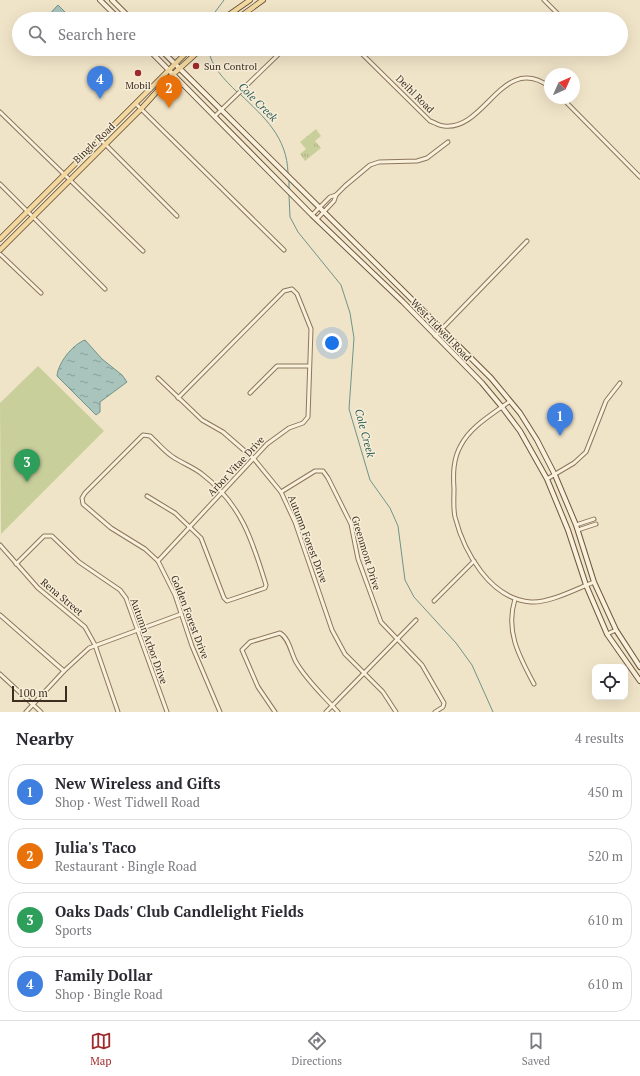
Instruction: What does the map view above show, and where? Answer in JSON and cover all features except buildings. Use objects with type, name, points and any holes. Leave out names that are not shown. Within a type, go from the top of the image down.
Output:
[{"type":"main road","points":[[100,0],[112,12]]},
{"type":"main road","points":[[112,0],[123,12]]},
{"type":"main road","points":[[235,11],[250,0]]},
{"type":"main road","points":[[246,12],[263,0]]},
{"type":"main road","name":"West Tidwell Road","points":[[155,56],[312,215],[403,302],[468,369],[502,407],[520,431],[547,479],[568,530],[586,585],[608,634],[640,681]]},
{"type":"main road","name":"West Tidwell Road","points":[[167,56],[252,140],[274,164],[475,362],[510,401],[537,440],[555,475],[578,530],[594,582],[616,630],[640,666]]},
{"type":"main road","name":"Bingle Road","points":[[0,239],[183,56]]},
{"type":"main road","name":"Bingle Road","points":[[0,250],[106,145],[193,56]]},
{"type":"main road","points":[[246,147],[252,140]]},
{"type":"main road","points":[[355,257],[362,251]]},
{"type":"main road","points":[[403,302],[409,297]]},
{"type":"main road","points":[[468,369],[475,362]]},
{"type":"main road","points":[[568,530],[576,525]]},
{"type":"main road","points":[[568,530],[578,530]]},
{"type":"street","points":[[544,0],[556,12]]},
{"type":"street","points":[[215,116],[277,56]]},
{"type":"street","name":"Deihl Road","points":[[365,56],[430,121],[444,126],[466,122],[507,84],[516,80],[532,80],[544,83]]},
{"type":"street","points":[[136,104],[284,250]]},
{"type":"street","points":[[568,104],[640,177]]},
{"type":"street","points":[[0,112],[143,251]]},
{"type":"street","points":[[100,139],[177,216]]},
{"type":"street","points":[[312,215],[330,197],[336,195],[360,172],[370,165],[379,162],[417,161],[427,158],[448,142]]},
{"type":"street","points":[[0,184],[34,216],[105,289]]},
{"type":"street","points":[[317,219],[334,201],[336,195]]},
{"type":"street","points":[[435,336],[527,241]]},
{"type":"street","points":[[0,254],[41,293]]},
{"type":"street","name":"Arbor Vitae Drive","points":[[158,561],[276,436],[289,428],[303,423],[308,417],[308,366],[311,329],[297,294],[292,289],[284,291],[178,398]]},
{"type":"street","points":[[250,393],[277,366],[308,366]]},
{"type":"street","name":"Autumn Forest Drive","points":[[158,378],[202,420],[223,432],[254,459],[281,492],[295,522],[332,630],[346,654],[383,692],[396,712]]},
{"type":"street","points":[[547,479],[574,463],[586,452],[606,401],[620,383]]},
{"type":"street","points":[[510,401],[471,431],[460,446],[453,467],[455,515],[462,540],[474,561],[489,580],[514,599],[532,602],[548,600],[594,582]]},
{"type":"street","name":"Golden Forest Drive","points":[[220,712],[198,660],[169,581],[158,561],[145,549],[111,528],[83,504],[82,498],[85,493],[142,435],[146,434],[174,457],[200,473],[222,493]]},
{"type":"street","name":"Greenmont Drive","points":[[281,492],[315,471],[323,471],[328,478],[351,524],[358,559],[378,615],[385,626],[422,666],[440,692],[444,703],[443,708],[435,712]]},
{"type":"street","points":[[147,496],[175,513],[201,538],[224,598],[227,601],[265,588],[266,585],[245,523],[238,511],[222,493]]},
{"type":"street","points":[[576,525],[594,519]]},
{"type":"street","points":[[578,530],[596,524]]},
{"type":"street","name":"Autumn Arbor Drive","points":[[16,564],[44,536],[52,536],[79,562],[120,590],[126,598],[167,712]]},
{"type":"street","name":"Rena Street","points":[[0,545],[38,588],[85,627],[95,645],[118,712]]},
{"type":"street","points":[[434,600],[474,561]]},
{"type":"street","points":[[514,599],[511,612],[511,631],[515,647],[534,684]]},
{"type":"street","points":[[26,712],[64,671],[95,645],[181,614]]},
{"type":"street","points":[[0,615],[64,671]]},
{"type":"street","points":[[326,712],[416,620]]},
{"type":"street","points":[[608,634],[616,630]]},
{"type":"street","points":[[275,712],[258,687],[242,650],[250,642],[280,632],[285,635],[295,660],[306,679],[338,712]]},
{"type":"street","points":[[0,674],[41,712]]},
{"type":"green space","points":[[316,129],[321,136],[315,141],[321,148],[305,161],[300,154],[306,149],[300,142]]},
{"type":"green space","points":[[38,366],[104,431],[1,534],[0,403]]},
{"type":"water","points":[[58,5],[65,12],[52,12]]},
{"type":"water","points":[[85,340],[102,359],[122,375],[127,382],[100,402],[100,412],[96,415],[57,376],[66,355],[80,342]]},
{"type":"waterway","name":"Cole Creek","points":[[215,12],[224,0]]},
{"type":"waterway","name":"Cole Creek","points":[[210,56],[212,62],[223,78],[237,92]]},
{"type":"waterway","name":"Cole Creek","points":[[240,94],[258,111],[273,129],[284,149],[288,173]]},
{"type":"waterway","name":"Cole Creek","points":[[289,179],[289,189]]},
{"type":"waterway","name":"Cole Creek","points":[[289,195],[290,217],[298,232],[341,285],[350,313],[354,338],[349,409],[370,480],[390,508],[398,526],[405,580],[414,597],[456,643],[472,665],[493,712]]},
{"type":"place","name":"Sun Control","points":[[196,66]]},
{"type":"place","name":"Mobil","points":[[138,73]]},
{"type":"place","name":"Family Dollar","points":[[100,99]]},
{"type":"place","name":"Julia's Taco","points":[[169,108]]},
{"type":"place","name":"New Wireless and Gifts","points":[[560,436]]},
{"type":"place","name":"Oaks Dads' Club Candlelight Fields","points":[[27,482]]}]
